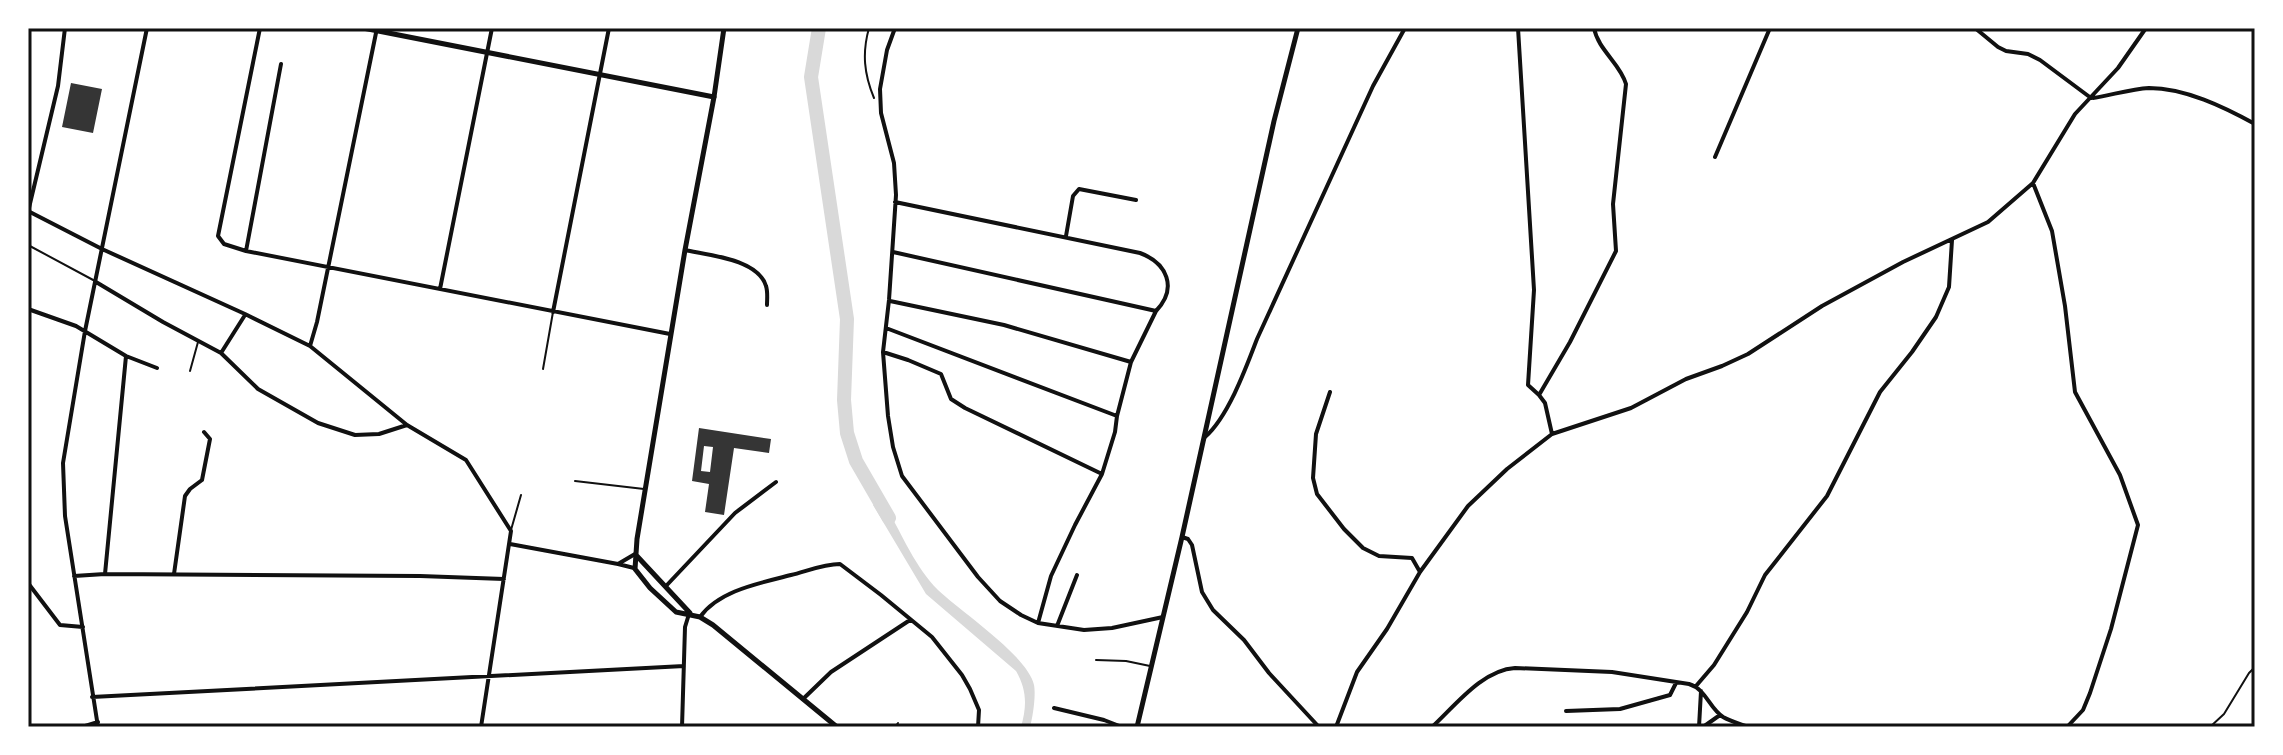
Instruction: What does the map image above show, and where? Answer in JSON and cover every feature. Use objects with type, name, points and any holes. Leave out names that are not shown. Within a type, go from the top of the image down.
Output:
[{"type":"street","points":[[65,28],[58,86],[28,211],[310,346],[407,425],[466,460],[511,531],[481,727]]},
{"type":"street","points":[[82,727],[98,725],[65,516],[63,463],[85,331],[147,28]]},
{"type":"street","points":[[260,28],[218,236],[224,244],[246,251],[670,334]]},
{"type":"street","points":[[363,28],[714,97]]},
{"type":"street","points":[[440,289],[492,28]]},
{"type":"street","points":[[553,312],[609,28]]},
{"type":"street","points":[[635,569],[670,334],[724,28]]},
{"type":"street","points":[[895,28],[887,50],[880,89],[881,113],[894,163],[896,195],[883,352],[888,416],[902,476],[978,577],[1000,601],[1038,623],[1097,630],[1163,617]]},
{"type":"street","points":[[1137,727],[1274,121],[1298,28]]},
{"type":"street","points":[[1204,438],[1215,429],[1242,377],[1373,86],[1405,28]]},
{"type":"street","points":[[1518,28],[1534,290],[1528,385],[1545,403],[1552,434]]},
{"type":"street","points":[[1539,395],[1570,342],[1617,247],[1613,204],[1626,84],[1596,37],[1594,28]]},
{"type":"street","points":[[1715,157],[1770,28]]},
{"type":"street","points":[[1975,28],[2006,51],[2028,54],[2040,60],[2091,98],[2147,88],[2170,91],[2224,108],[2255,124]]},
{"type":"street","points":[[1336,727],[1357,672],[1387,629],[1420,572],[1468,506],[1507,469],[1552,434],[1631,408],[1686,379],[1748,354],[1832,301],[1917,254],[1988,222],[2033,183],[2075,114],[2118,68],[2146,28]]},
{"type":"street","points":[[310,346],[377,29]]},
{"type":"street","points":[[246,251],[281,64]]},
{"type":"street","points":[[2033,183],[2052,231],[2075,392],[2120,475],[2138,525],[2111,629],[2090,693],[2083,710],[2067,727]]},
{"type":"street","points":[[1066,236],[1073,196],[1079,189],[1136,200]]},
{"type":"street","points":[[894,201],[1140,253],[1153,259],[1169,279],[1161,307],[1156,311],[1131,362],[1102,474],[1051,576],[1038,623]]},
{"type":"street","points":[[1696,686],[1714,665],[1747,612],[1765,575],[1827,496],[1880,392],[1936,317],[1949,287],[1952,240]]},
{"type":"street","points":[[685,250],[752,268],[765,282],[767,305]]},
{"type":"street","points":[[892,252],[1156,311]]},
{"type":"street","points":[[96,282],[221,353],[262,392],[318,423],[355,435],[379,434],[407,425]]},
{"type":"street","points":[[889,300],[1017,329],[1131,362]]},
{"type":"street","points":[[28,309],[85,331],[126,356],[157,368]]},
{"type":"street","points":[[221,353],[245,314]]},
{"type":"street","points":[[886,328],[1117,416]]},
{"type":"street","points":[[883,352],[941,374],[949,395],[956,402],[1102,474]]},
{"type":"street","points":[[105,574],[126,356]]},
{"type":"street","points":[[1330,392],[1316,434],[1313,478],[1322,504],[1363,548],[1379,556],[1412,558],[1420,572]]},
{"type":"street","points":[[174,574],[185,496],[202,480],[208,457],[210,439],[204,432]]},
{"type":"street","points":[[666,586],[735,513],[776,482]]},
{"type":"street","points":[[1182,537],[1192,545],[1202,592],[1213,610],[1244,640],[1269,673],[1319,727]]},
{"type":"street","points":[[510,544],[635,569],[676,612],[690,613],[713,625],[837,727]]},
{"type":"street","points":[[635,554],[690,613]]},
{"type":"street","points":[[618,564],[635,554]]},
{"type":"street","points":[[700,617],[712,604],[747,588],[837,563],[927,632],[962,675],[979,710],[978,727]]},
{"type":"street","points":[[74,576],[174,574],[504,579]]},
{"type":"street","points":[[1057,626],[1077,575]]},
{"type":"street","points":[[28,583],[60,625],[83,627]]},
{"type":"street","points":[[682,727],[685,623],[690,613]]},
{"type":"street","points":[[803,699],[831,672],[910,620]]},
{"type":"street","points":[[92,697],[684,666]]},
{"type":"street","points":[[1432,727],[1475,686],[1506,669],[1612,672],[1696,686],[1720,715],[1748,727]]},
{"type":"street","points":[[1566,711],[1628,707],[1670,695],[1676,683]]},
{"type":"street","points":[[1701,691],[1701,727]]},
{"type":"street","points":[[1054,708],[1122,727]]},
{"type":"street","points":[[1701,727],[1720,715]]},
{"type":"lane","points":[[28,245],[96,282]]},
{"type":"lane","points":[[543,369],[553,312]]},
{"type":"lane","points":[[190,371],[198,341]]},
{"type":"lane","points":[[575,481],[645,490]]},
{"type":"lane","points":[[511,531],[521,495]]},
{"type":"lane","points":[[1096,660],[1151,666]]},
{"type":"path","points":[[869,28],[864,56],[868,82],[881,113]]},
{"type":"path","points":[[2210,727],[2224,714],[2255,667]]},
{"type":"shaded area","points":[[883,501],[929,580],[992,634],[1029,673],[1035,694],[1030,727],[1021,727],[1025,698],[1016,671],[926,594],[873,505]]},
{"type":"building","points":[[71,83],[102,89],[93,133],[62,127]]},
{"type":"building","points":[[699,428],[771,439],[769,453],[734,448],[724,515],[705,512],[709,484],[692,481]],"holes":[[[704,446],[713,447],[710,472],[701,471]]]},
{"type":"waterway","points":[[819,28],[811,77],[847,319],[844,400],[847,433],[856,461],[889,518]]}]
